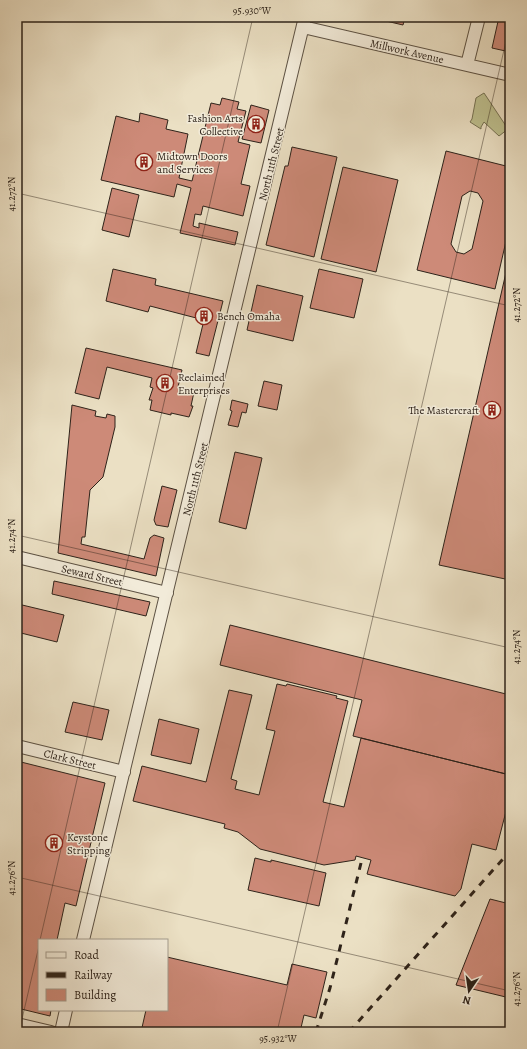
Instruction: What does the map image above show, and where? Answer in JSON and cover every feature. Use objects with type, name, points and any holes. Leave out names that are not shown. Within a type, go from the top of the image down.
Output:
[{"type":"street","points":[[468,65],[479,17]]},
{"type":"street","name":"Millwork Avenue","points":[[304,22],[510,75]]},
{"type":"street","name":"North 11th Street","points":[[83,939],[304,22]]},
{"type":"street","name":"Seward Street","points":[[17,557],[166,593]]},
{"type":"street","name":"Clark Street","points":[[17,746],[124,772]]},
{"type":"street","points":[[61,1032],[66,1011]]},
{"type":"street","points":[[17,1024],[51,1032]]},
{"type":"green space","points":[[484,93],[508,129],[499,136],[484,122],[481,129],[470,122],[472,119],[476,98]]},
{"type":"building","points":[[369,17],[405,17],[403,25]]},
{"type":"building","points":[[499,17],[510,17],[510,52],[492,48]]},
{"type":"building","name":"Midtown Doors and Services","points":[[222,98],[239,102],[237,109],[246,111],[238,142],[250,145],[241,184],[250,186],[243,216],[203,206],[201,215],[195,214],[193,226],[199,228],[199,223],[238,232],[235,245],[180,233],[191,188],[177,184],[174,197],[101,180],[116,116],[139,122],[140,113],[168,120],[166,129],[188,134],[179,178],[192,181],[211,103],[220,105]]},
{"type":"building","name":"Fashion Arts Collective","points":[[251,105],[269,110],[261,143],[242,139]]},
{"type":"building","points":[[292,147],[337,157],[314,257],[266,245],[285,166],[288,166]]},
{"type":"building","points":[[446,151],[510,167],[510,224],[495,289],[417,270]],"holes":[[[470,191],[478,193],[483,201],[472,249],[464,254],[456,252],[451,244],[462,196]]]},
{"type":"building","points":[[343,167],[398,180],[376,272],[321,259]]},
{"type":"building","points":[[112,188],[139,195],[129,237],[102,230]]},
{"type":"building","name":"The Mastercraft","points":[[510,255],[510,580],[439,565]]},
{"type":"building","name":"Bench Omaha","points":[[113,269],[156,279],[155,285],[223,301],[209,356],[196,353],[204,320],[150,306],[148,312],[106,301]]},
{"type":"building","points":[[319,269],[363,279],[354,318],[310,308]]},
{"type":"building","points":[[257,285],[303,296],[293,341],[247,330]]},
{"type":"building","name":"Reclaimed Enterprises","points":[[86,348],[182,370],[178,387],[194,392],[191,406],[193,406],[189,417],[171,413],[171,415],[150,410],[152,400],[149,400],[153,388],[150,387],[152,378],[107,367],[99,399],[75,393]]},
{"type":"building","points":[[264,381],[282,385],[277,410],[258,406]]},
{"type":"building","points":[[232,400],[248,404],[246,413],[242,412],[238,427],[228,425],[232,411],[230,410]]},
{"type":"building","points":[[72,405],[96,411],[95,416],[106,418],[107,414],[115,416],[115,427],[103,477],[90,490],[85,537],[82,537],[81,544],[144,559],[150,538],[154,535],[164,538],[156,576],[58,553]]},
{"type":"building","points":[[235,452],[262,458],[246,529],[219,522]]},
{"type":"building","points":[[162,486],[177,490],[168,527],[156,525],[154,520]]},
{"type":"building","points":[[54,581],[150,602],[146,616],[52,594]]},
{"type":"building","points":[[18,604],[64,615],[57,642],[17,632]]},
{"type":"building","points":[[230,625],[510,695],[510,775],[353,736],[362,700],[220,665]]},
{"type":"building","points":[[277,684],[286,686],[287,684],[337,696],[336,698],[348,701],[323,802],[344,807],[361,738],[510,775],[510,796],[496,850],[472,844],[461,889],[455,896],[367,874],[371,860],[356,856],[355,860],[324,865],[260,849],[238,832],[224,828],[225,824],[133,801],[142,766],[206,782],[229,690],[252,695],[231,779],[237,781],[235,789],[259,795],[275,731],[266,729]]},
{"type":"building","points":[[73,702],[109,710],[102,740],[65,732]]},
{"type":"building","points":[[159,719],[199,729],[191,764],[151,755]]},
{"type":"building","name":"Keystone Stripping","points":[[17,761],[105,783],[76,906],[65,903],[57,939],[38,939],[38,1011],[51,1011],[50,1016],[17,1008]]},
{"type":"building","points":[[255,858],[271,862],[271,860],[326,873],[319,906],[248,890]]},
{"type":"building","points":[[490,899],[510,904],[510,998],[456,985]]},
{"type":"building","points":[[168,957],[287,985],[292,964],[327,972],[316,1018],[304,1015],[300,1032],[141,1032],[146,1011],[168,1011]]},
{"type":"railway","points":[[349,1032],[510,851]]},
{"type":"railway","points":[[316,1032],[330,988],[361,863]]},
{"type":"place","name":"Fashion Arts Collective","points":[[256,124]]},
{"type":"place","name":"Midtown Doors and Services","points":[[144,162]]},
{"type":"place","name":"Bench Omaha","points":[[204,316]]},
{"type":"place","name":"Reclaimed Enterprises","points":[[165,383]]},
{"type":"place","name":"The Mastercraft","points":[[492,410]]},
{"type":"place","name":"Keystone Stripping","points":[[54,843]]}]
